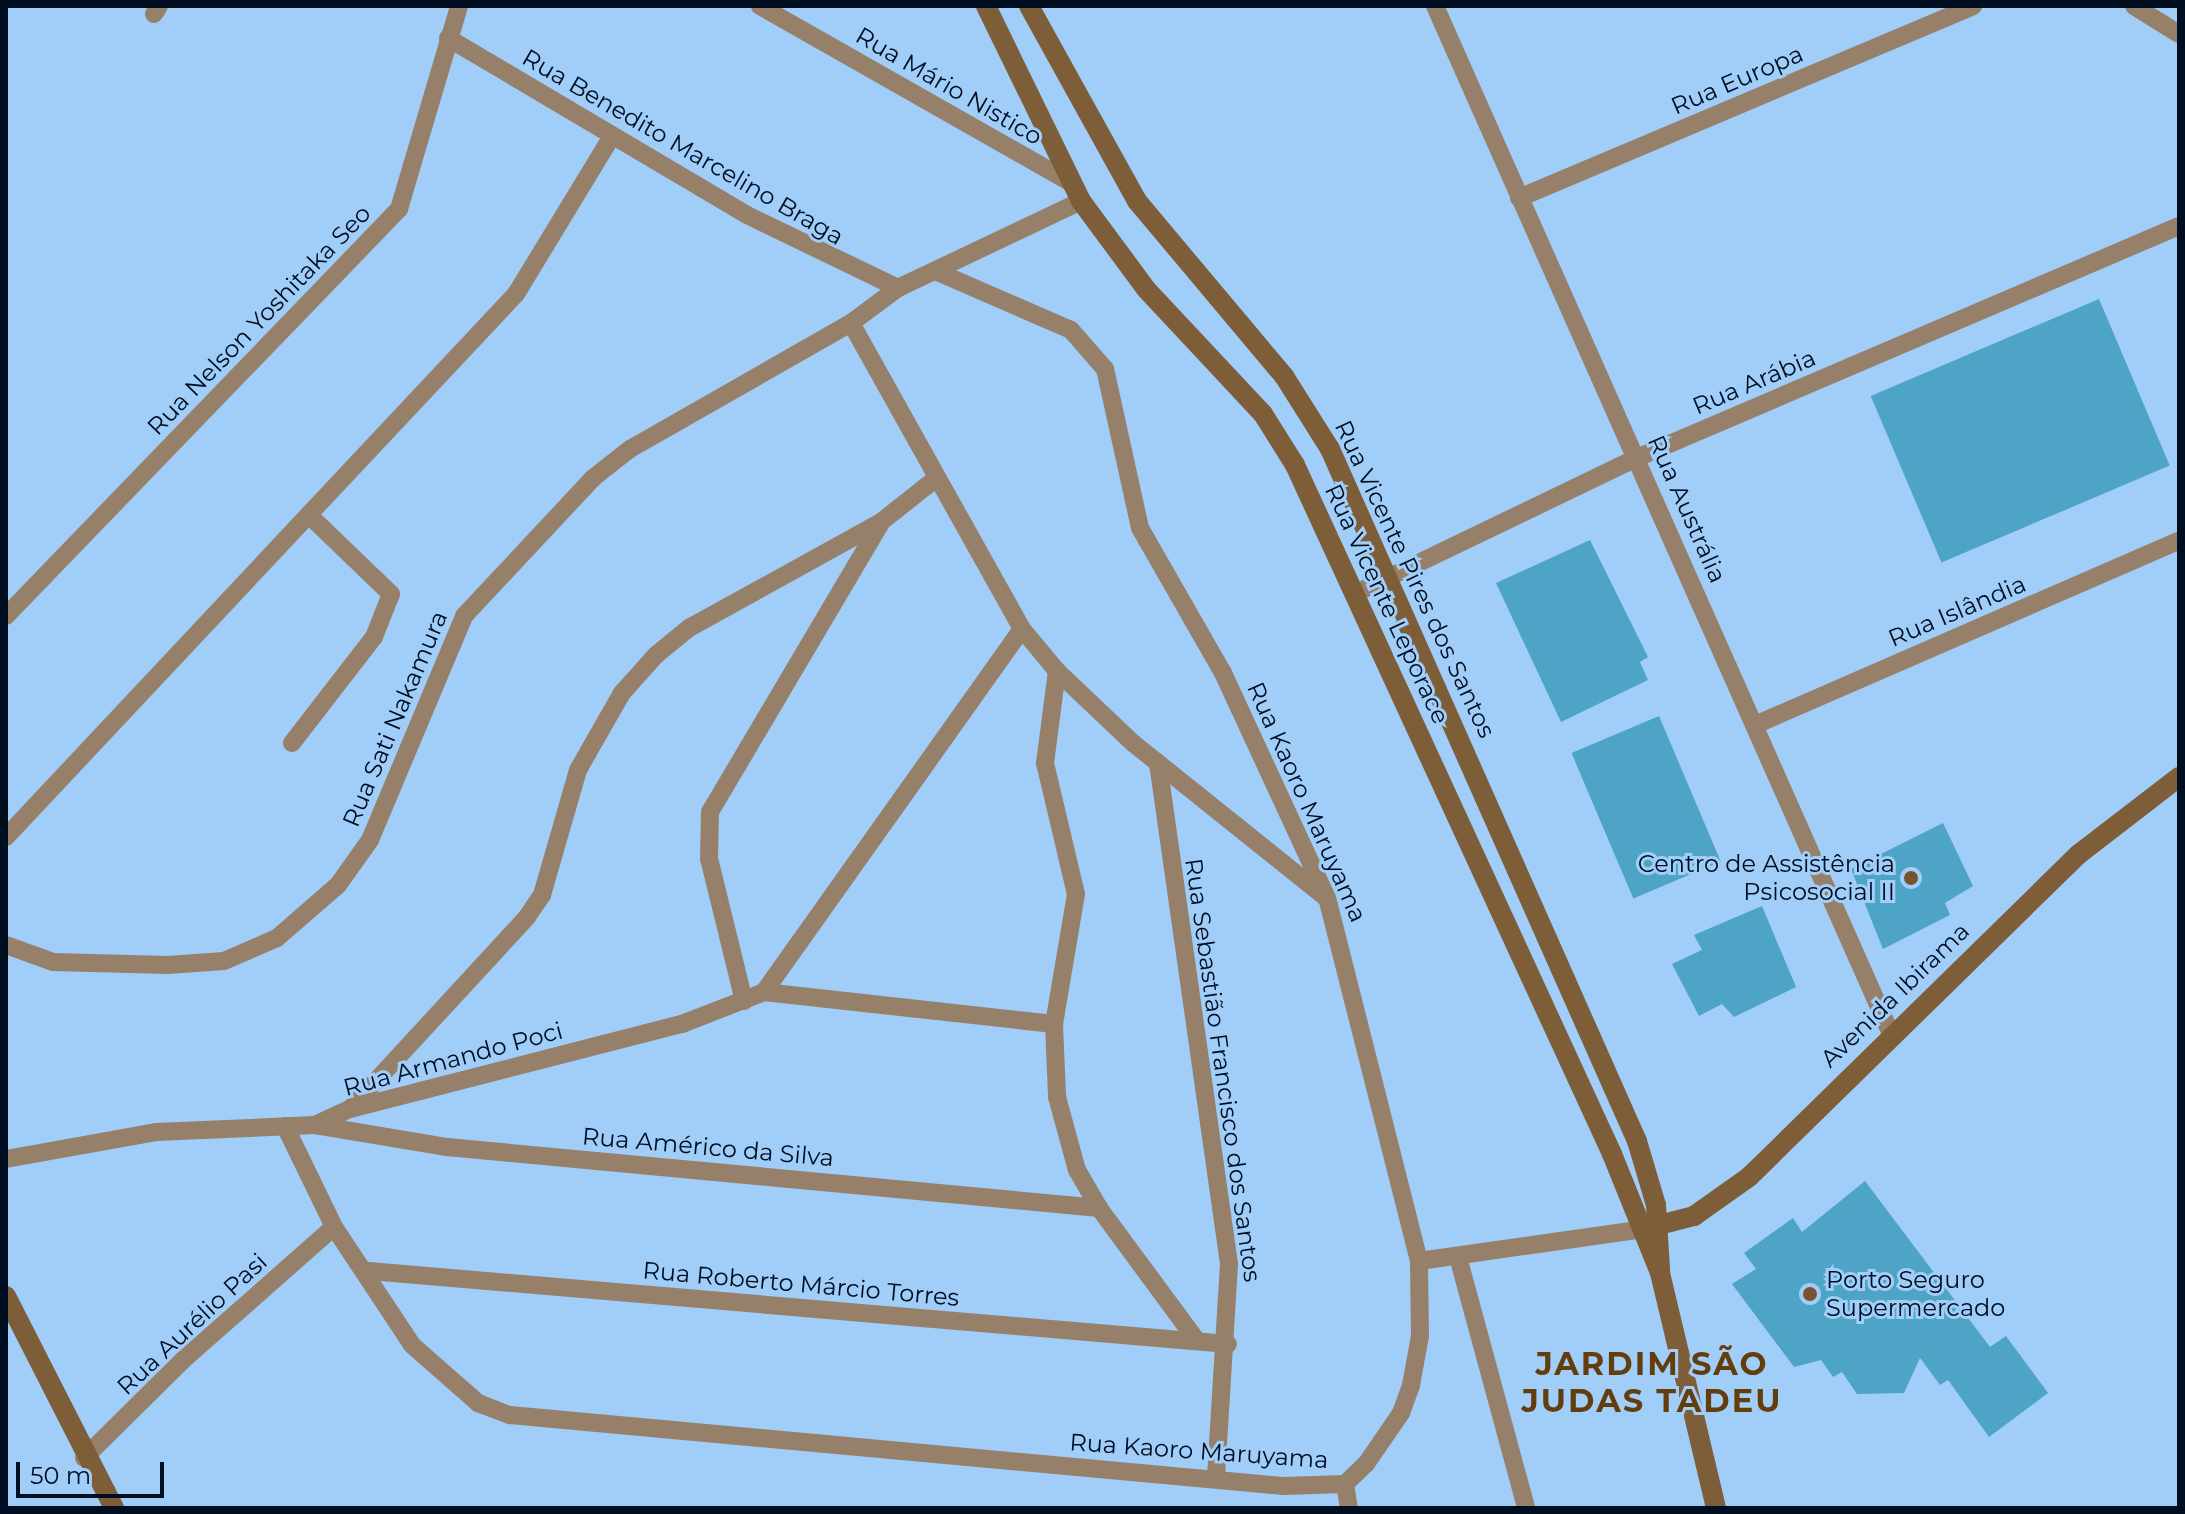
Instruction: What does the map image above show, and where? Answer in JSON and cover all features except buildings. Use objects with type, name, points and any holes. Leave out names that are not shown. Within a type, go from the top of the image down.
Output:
[{"type":"main road","name":"Rua Vicente Leporace","points":[[986,6],[1076,192],[1137,278],[1263,414],[1295,465],[1612,1154],[1638,1230],[1660,1273]]},
{"type":"main road","name":"Rua Vicente Pires dos Santos","points":[[1029,6],[1137,201],[1293,389],[1330,449],[1391,577],[1635,1136],[1659,1226]]},
{"type":"main road","name":"Avenida Ibirama","points":[[1638,1230],[1694,1216],[1749,1177],[1891,1034],[2079,854],[2179,777]]},
{"type":"main road","name":"Rua Vicente Leporace","points":[[1659,1226],[1660,1273],[1716,1508]]},
{"type":"main road","points":[[6,1296],[84,1458],[114,1508]]},
{"type":"street","name":"Rua Nelson Yoshitaka Seo","points":[[6,616],[399,209],[459,6]]},
{"type":"street","name":"Rua Mário Nistico","points":[[760,6],[1076,192]]},
{"type":"street","name":"Rua Austrália","points":[[1435,6],[1519,198],[1639,457],[1891,1034]]},
{"type":"street","name":"Rua Europa","points":[[1519,198],[1973,6]]},
{"type":"street","points":[[2134,6],[2179,34]]},
{"type":"street","name":"Rua Benedito Marcelino Braga","points":[[448,38],[611,138],[812,250],[898,288]]},
{"type":"street","points":[[6,837],[516,294],[611,138]]},
{"type":"street","name":"Rua Sati Nakamura","points":[[6,945],[53,962],[210,962],[257,951],[301,921],[370,840],[450,639],[486,589],[630,449],[851,323],[898,288],[935,271],[1076,192]]},
{"type":"street","name":"Rua Arábia","points":[[1354,594],[1639,457],[2179,226]]},
{"type":"street","name":"Rua Kaoro Maruyama","points":[[285,1126],[334,1227],[369,1271],[412,1345],[437,1373],[478,1403],[510,1415],[1216,1479],[1345,1484],[1401,1413],[1420,1336],[1419,1261],[1327,898],[1223,673],[1140,528],[1105,369],[1071,330],[935,271]]},
{"type":"street","points":[[851,323],[934,480],[1022,629],[1057,671],[1158,763],[1327,898]]},
{"type":"street","points":[[350,1109],[509,941],[542,895],[578,770],[622,693],[689,628],[881,522],[934,480]]},
{"type":"street","points":[[292,743],[374,637],[391,594],[309,515]]},
{"type":"street","points":[[744,1001],[709,859],[710,812],[881,522]]},
{"type":"street","name":"Rua Islândia","points":[[1755,725],[2179,541]]},
{"type":"street","points":[[816,558],[846,579]]},
{"type":"street","points":[[1022,629],[764,992],[1054,1024]]},
{"type":"street","points":[[1057,671],[1045,763],[1076,894],[1054,1024],[1057,1097],[1077,1170],[1099,1208],[1197,1341]]},
{"type":"street","name":"Rua Sebastião Francisco dos Santos","points":[[1158,763],[1229,1264],[1228,1344],[1216,1479]]},
{"type":"street","name":"Rua Armando Poci","points":[[6,1159],[156,1132],[315,1125],[350,1109],[682,1024],[764,992]]},
{"type":"street","name":"Rua Américo da Silva","points":[[315,1125],[447,1147],[1099,1208]]},
{"type":"street","name":"Rua Aurélio Pasi","points":[[84,1458],[183,1360],[334,1227]]},
{"type":"street","points":[[1419,1261],[1638,1230]]},
{"type":"street","points":[[1458,1257],[1526,1508]]},
{"type":"street","name":"Rua Roberto Márcio Torres","points":[[369,1271],[1228,1344]]},
{"type":"street","points":[[1345,1484],[1349,1508]]},
{"type":"place","name":"Centro de Assistência Psicosocial II","points":[[1911,878]]},
{"type":"place","name":"Porto Seguro Supermercado","points":[[1810,1294]]},
{"type":"district","name":"JARDIM SÃO JUDAS TADEU","points":[[1652,1384]]}]
